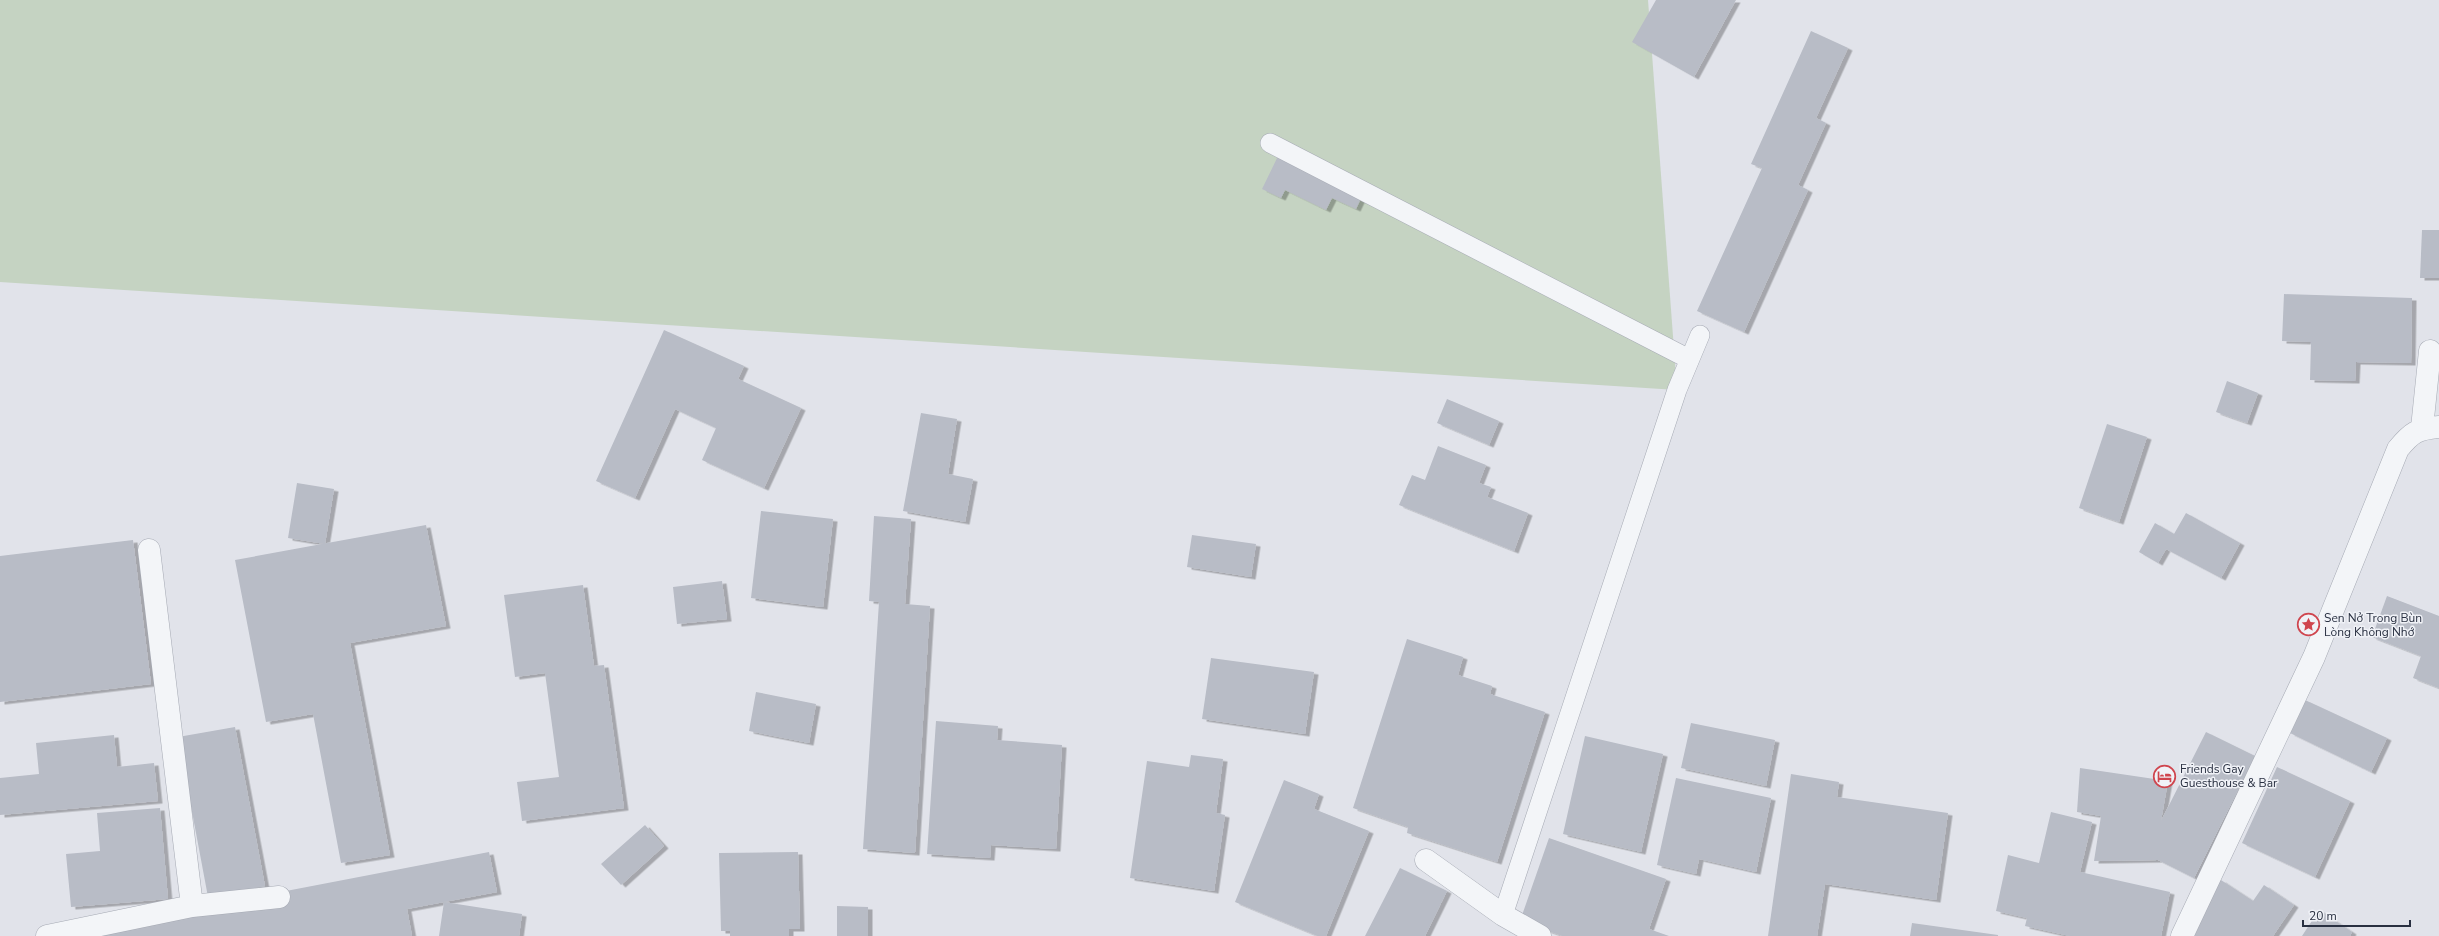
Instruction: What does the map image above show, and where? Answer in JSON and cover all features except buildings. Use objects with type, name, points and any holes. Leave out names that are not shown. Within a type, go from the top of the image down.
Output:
[{"type":"street","points":[[2182,936],[2314,657],[2398,449],[2410,435],[2430,428],[2430,351]]},
{"type":"street","points":[[149,550],[192,906]]},
{"type":"street","points":[[1426,860],[1503,915],[1540,936]]},
{"type":"street","points":[[53,935],[192,906],[279,897]]},
{"type":"lane","points":[[1270,142],[1689,359]]},
{"type":"lane","points":[[1503,915],[1677,390],[1700,334]]},
{"type":"green space","points":[[0,0],[1648,0],[1677,390],[0,282]]},
{"type":"place","name":"Sen Nở Trong Bùn Lòng Không Nhớ","points":[[2308,625]]},
{"type":"place","name":"Friends Gay Guesthouse & Bar","points":[[2164,776]]}]
